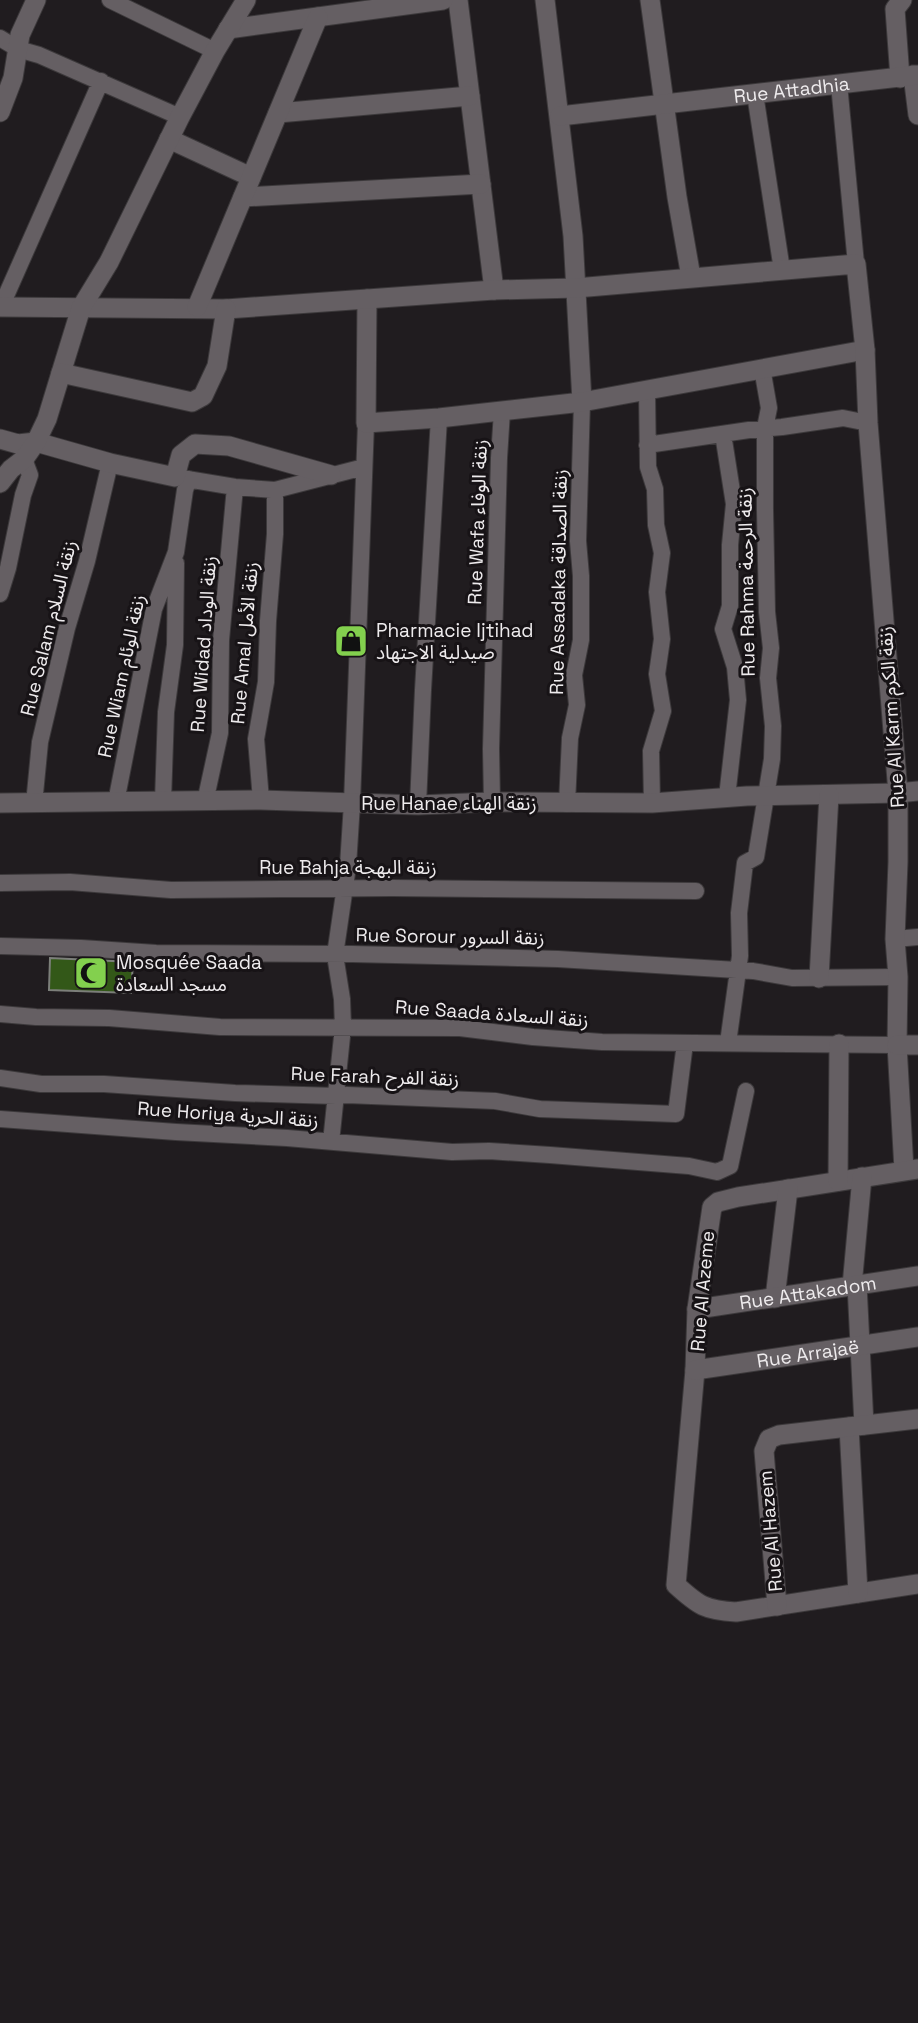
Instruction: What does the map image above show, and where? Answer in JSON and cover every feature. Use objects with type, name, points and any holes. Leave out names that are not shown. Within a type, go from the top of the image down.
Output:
[{"type":"street","points":[[0,111],[13,78],[20,35],[36,0]]},
{"type":"street","points":[[110,0],[215,51]]},
{"type":"street","points":[[0,483],[11,469],[24,459],[36,442],[47,419],[81,308],[109,262],[215,51],[246,0]]},
{"type":"street","points":[[228,29],[443,0]]},
{"type":"street","points":[[458,0],[494,290]]},
{"type":"street","points":[[545,0],[573,236],[582,402]]},
{"type":"street","points":[[650,0],[691,277]]},
{"type":"street","points":[[902,0],[895,9],[918,116]]},
{"type":"street","points":[[197,307],[318,17]]},
{"type":"street","points":[[0,38],[18,49],[101,81],[180,117]]},
{"type":"street","name":"Rue Attadhia","points":[[560,116],[910,76]]},
{"type":"street","points":[[101,81],[1,307],[226,309],[494,290],[576,288],[856,264],[839,84]]},
{"type":"street","points":[[755,94],[782,270]]},
{"type":"street","points":[[278,113],[470,96]]},
{"type":"street","points":[[169,139],[251,177]]},
{"type":"street","points":[[243,197],[481,184]]},
{"type":"street","name":"Rue Al Karm زنقة الكرم","points":[[856,264],[865,350],[868,423],[898,793],[895,939],[898,977],[897,1045],[911,1169]]},
{"type":"street","points":[[331,1142],[343,1027],[335,955],[348,866],[352,803],[366,423],[367,299]]},
{"type":"street","points":[[61,373],[192,402],[203,396],[217,366],[226,309]]},
{"type":"street","points":[[366,423],[582,402],[865,350]]},
{"type":"street","name":"Rue Rahma زنقة الرحمة","points":[[738,971],[739,913],[745,863],[756,857],[772,759],[773,726],[768,678],[771,648],[767,612],[765,428],[769,408],[762,368]]},
{"type":"street","points":[[648,390],[648,467],[655,489],[656,525],[662,552],[657,592],[662,639],[657,674],[663,711],[651,751],[652,803]]},
{"type":"street","name":"Rue Assadaka زنقة الصداقة","points":[[567,804],[570,738],[577,705],[574,676],[582,640],[578,541],[582,402]]},
{"type":"street","name":"Rue Wafa زنقة الوفاء","points":[[492,802],[491,749],[502,411]]},
{"type":"street","points":[[418,805],[439,418]]},
{"type":"street","points":[[647,445],[843,418],[868,423]]},
{"type":"street","points":[[723,434],[734,504],[729,571],[730,606],[723,629],[735,667],[738,700],[727,797]]},
{"type":"street","points":[[0,439],[19,443],[36,442],[110,463],[235,487],[275,490],[364,467]]},
{"type":"street","points":[[182,478],[181,455],[195,444],[229,446],[331,475]]},
{"type":"street","points":[[0,594],[30,475],[24,459]]},
{"type":"street","name":"Rue Salam زنقة السلام","points":[[34,804],[40,743],[110,463]]},
{"type":"street","name":"Rue Wiam زنقة الوئام","points":[[116,802],[154,609],[176,552],[185,490],[182,478]]},
{"type":"street","name":"Rue Widad زنقة الوداد","points":[[205,802],[220,733],[221,640],[235,487]]},
{"type":"street","name":"Rue Amal زنقة الأمل","points":[[261,800],[256,739],[266,682],[275,490]]},
{"type":"street","points":[[163,801],[166,712],[175,645],[176,552]]},
{"type":"street","name":"Rue Hanae زنقة الهناء","points":[[0,803],[261,800],[418,805],[492,802],[652,803],[727,797],[918,791]]},
{"type":"street","points":[[819,978],[828,795]]},
{"type":"street","name":"Rue Bahja زنقة البهجة","points":[[0,883],[71,882],[171,890],[345,888],[696,891]]},
{"type":"street","points":[[895,939],[918,937]]},
{"type":"street","name":"Rue Sorour زنقة السرور","points":[[0,946],[156,953],[558,959],[753,971],[792,978],[898,977]]},
{"type":"street","points":[[728,1043],[738,971]]},
{"type":"street","name":"Rue Saada زنقة السعادة","points":[[0,1014],[109,1018],[220,1027],[460,1028],[601,1042],[897,1045]]},
{"type":"street","name":"Rue Farah زنقة الفرح","points":[[0,1078],[41,1084],[104,1084],[235,1093],[495,1101],[540,1109],[676,1114],[685,1043]]},
{"type":"street","points":[[838,1181],[839,1044]]},
{"type":"street","points":[[897,1045],[918,1045]]},
{"type":"street","name":"Rue Horiya زنقة الحرية","points":[[0,1119],[452,1152],[550,1154],[689,1166],[717,1172],[730,1166],[746,1091]]},
{"type":"street","name":"Rue Al Azeme","points":[[777,1606],[736,1612],[713,1610],[697,1603],[676,1585],[695,1370],[697,1309],[712,1207],[724,1200],[911,1169]]},
{"type":"street","points":[[858,1593],[856,1426],[861,1346],[855,1286],[862,1177]]},
{"type":"street","points":[[775,1298],[788,1189]]},
{"type":"street","name":"Rue Attakadom","points":[[697,1309],[918,1276]]},
{"type":"street","name":"Rue Arrajaë","points":[[695,1370],[918,1337]]},
{"type":"street","name":"Rue Al Hazem","points":[[777,1606],[764,1451],[769,1439],[779,1435],[918,1419]]},
{"type":"street","points":[[777,1606],[918,1584]]},
{"type":"building","name":"Mosquée Saada مسجد السعادة","points":[[50,958],[133,962],[131,993],[49,990]]},
{"type":"place","name":"Pharmacie Ijtihad صيدلية الاجتهاد","points":[[351,641]]},
{"type":"place","name":"Mosquée Saada مسجد السعادة","points":[[91,973]]}]
